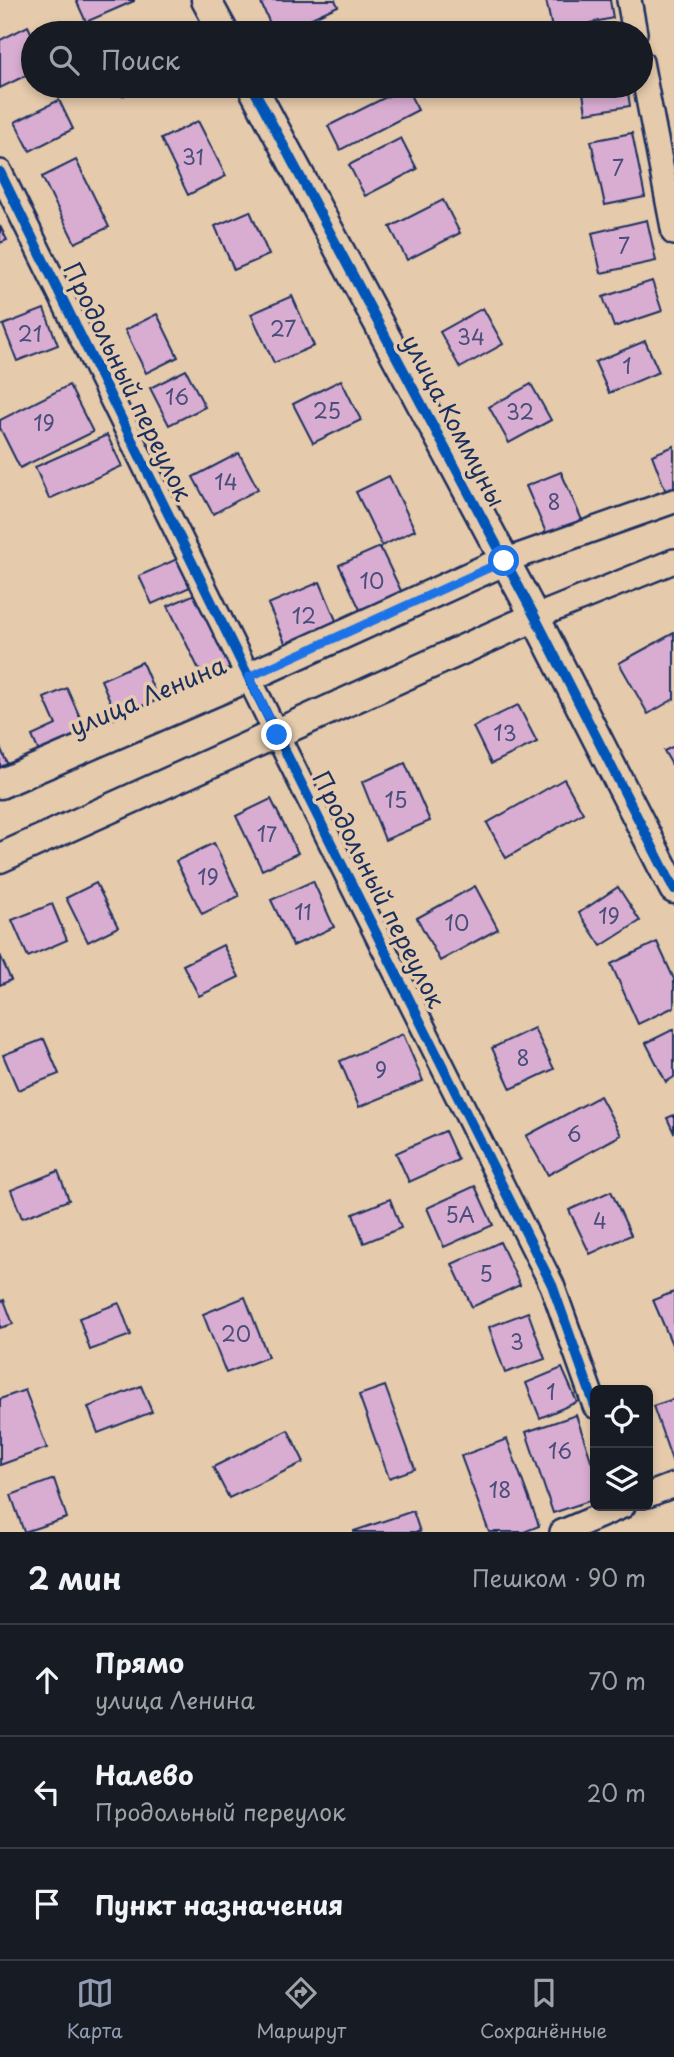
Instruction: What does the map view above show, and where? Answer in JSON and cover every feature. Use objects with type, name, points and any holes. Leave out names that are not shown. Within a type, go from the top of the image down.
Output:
[{"type":"street","points":[[206,0],[217,21]]},
{"type":"street","points":[[629,0],[633,21]]},
{"type":"street","name":"улица Коммуны","points":[[258,98],[535,617],[674,889]]},
{"type":"street","points":[[648,98],[674,233]]},
{"type":"street","name":"Продольный переулок","points":[[0,172],[552,1285],[590,1392]]},
{"type":"street","name":"улица Ленина","points":[[0,784],[249,677],[504,561],[674,501]]},
{"type":"street","points":[[0,859],[535,617],[674,561]]},
{"type":"street","points":[[562,1532],[611,1511]]},
{"type":"building","points":[[76,0],[134,0],[88,21],[86,21]]},
{"type":"building","points":[[268,0],[335,0],[338,6],[305,21],[269,21],[261,3]]},
{"type":"building","points":[[546,0],[610,0],[613,18],[599,21],[550,21]]},
{"type":"building","points":[[21,30],[21,78],[0,88],[0,40]]},
{"type":"building","points":[[384,98],[412,98],[418,110],[340,150],[328,126]]},
{"type":"building","points":[[584,98],[629,98],[630,106],[586,113]]},
{"type":"building","points":[[59,100],[73,129],[30,151],[15,122]]},
{"type":"building","points":[[198,121],[226,176],[188,195],[161,139]]},
{"type":"building","points":[[632,133],[645,197],[605,205],[591,141]]},
{"type":"building","points":[[401,138],[417,169],[365,196],[349,165]]},
{"type":"building","points":[[76,160],[109,227],[75,243],[42,177]]},
{"type":"building","points":[[443,200],[460,233],[407,260],[390,227]]},
{"type":"building","points":[[250,211],[269,255],[234,270],[215,226]]},
{"type":"building","points":[[647,220],[656,261],[601,273],[592,233]]},
{"type":"building","points":[[0,226],[7,240],[0,243]]},
{"type":"building","points":[[652,281],[662,311],[614,327],[603,297]]},
{"type":"building","points":[[292,296],[314,346],[274,363],[251,314]]},
{"type":"building","points":[[483,308],[503,344],[460,368],[440,332]]},
{"type":"building","points":[[44,309],[58,345],[17,361],[3,325]]},
{"type":"building","points":[[157,314],[178,357],[146,373],[125,330]]},
{"type":"building","points":[[645,341],[659,372],[609,393],[595,362]]},
{"type":"building","points":[[186,370],[205,407],[169,425],[150,388]]},
{"type":"building","points":[[341,380],[361,420],[313,443],[293,404]]},
{"type":"building","points":[[531,384],[551,420],[509,443],[489,407]]},
{"type":"building","points":[[69,385],[93,432],[20,468],[0,428],[0,420]]},
{"type":"building","points":[[107,435],[122,466],[49,499],[35,467]]},
{"type":"building","points":[[674,446],[674,489],[666,492],[652,455]]},
{"type":"building","points":[[239,453],[258,489],[213,514],[193,477]]},
{"type":"building","points":[[561,472],[582,520],[547,535],[526,486]]},
{"type":"building","points":[[389,476],[415,530],[382,546],[356,492]]},
{"type":"building","points":[[380,547],[405,599],[364,618],[339,565]]},
{"type":"building","points":[[177,559],[190,587],[152,604],[139,576]]},
{"type":"building","points":[[320,582],[340,630],[289,652],[268,604]]},
{"type":"building","points":[[197,593],[233,668],[205,682],[168,606]]},
{"type":"building","points":[[674,633],[674,699],[648,714],[619,663]]},
{"type":"building","points":[[142,662],[161,707],[120,724],[101,680]]},
{"type":"building","points":[[67,688],[89,738],[42,759],[32,736],[56,725],[44,698]]},
{"type":"building","points":[[518,705],[537,742],[491,764],[473,727]]},
{"type":"building","points":[[674,746],[674,768],[664,751]]},
{"type":"building","points":[[0,747],[10,770],[0,774]]},
{"type":"building","points":[[405,763],[430,821],[385,840],[362,782]]},
{"type":"building","points":[[564,779],[583,813],[506,858],[487,823]]},
{"type":"building","points":[[271,799],[298,853],[262,870],[236,816]]},
{"type":"building","points":[[214,843],[239,896],[202,914],[176,861]]},
{"type":"building","points":[[313,881],[334,927],[293,946],[271,900]]},
{"type":"building","points":[[96,883],[118,927],[88,942],[66,898]]},
{"type":"building","points":[[475,886],[498,929],[440,961],[417,918]]},
{"type":"building","points":[[618,887],[640,921],[601,946],[579,913]]},
{"type":"building","points":[[52,904],[67,940],[28,957],[12,920]]},
{"type":"building","points":[[657,942],[674,979],[674,1007],[638,1024],[611,964]]},
{"type":"building","points":[[223,945],[239,977],[199,996],[183,965]]},
{"type":"building","points":[[0,955],[11,980],[0,985]]},
{"type":"building","points":[[534,1028],[554,1069],[511,1089],[492,1048]]},
{"type":"building","points":[[674,1029],[674,1077],[666,1082],[646,1043]]},
{"type":"building","points":[[403,1034],[423,1081],[359,1107],[340,1061]]},
{"type":"building","points":[[44,1039],[59,1074],[18,1090],[3,1055]]},
{"type":"building","points":[[600,1096],[621,1135],[548,1175],[526,1136]]},
{"type":"building","points":[[674,1115],[674,1133],[667,1118]]},
{"type":"building","points":[[445,1131],[458,1160],[409,1182],[396,1153]]},
{"type":"building","points":[[58,1171],[69,1200],[22,1218],[11,1190]]},
{"type":"building","points":[[475,1186],[493,1225],[444,1247],[427,1208]]},
{"type":"building","points":[[611,1191],[631,1235],[590,1254],[569,1210]]},
{"type":"building","points":[[390,1199],[401,1228],[364,1243],[353,1214]]},
{"type":"building","points":[[500,1242],[520,1285],[472,1307],[452,1264]]},
{"type":"building","points":[[674,1292],[674,1349],[653,1300]]},
{"type":"building","points":[[245,1297],[268,1357],[226,1373],[203,1314]]},
{"type":"building","points":[[4,1300],[13,1324],[0,1328],[0,1302]]},
{"type":"building","points":[[119,1303],[131,1335],[90,1350],[79,1318]]},
{"type":"building","points":[[528,1312],[545,1359],[505,1373],[489,1327]]},
{"type":"building","points":[[562,1368],[577,1402],[540,1418],[526,1383]]},
{"type":"building","points":[[141,1386],[152,1412],[98,1433],[88,1407]]},
{"type":"building","points":[[385,1386],[415,1469],[389,1478],[359,1395]]},
{"type":"building","points":[[25,1390],[47,1448],[0,1465],[0,1399]]},
{"type":"building","points":[[674,1399],[674,1466],[653,1406]]},
{"type":"building","points":[[576,1415],[590,1457],[590,1501],[553,1513],[526,1432]]},
{"type":"building","points":[[288,1430],[304,1462],[229,1498],[213,1467]]},
{"type":"building","points":[[507,1439],[539,1526],[524,1532],[489,1532],[461,1456]]},
{"type":"building","points":[[54,1479],[67,1518],[24,1532],[11,1495]]},
{"type":"building","points":[[413,1511],[420,1532],[354,1532],[354,1531]]},
{"type":"cycle path","points":[[258,98],[535,617],[674,889]]},
{"type":"cycle path","points":[[0,172],[552,1285],[590,1392]]},
{"type":"route","points":[[277,735],[249,677],[504,561]]}]
